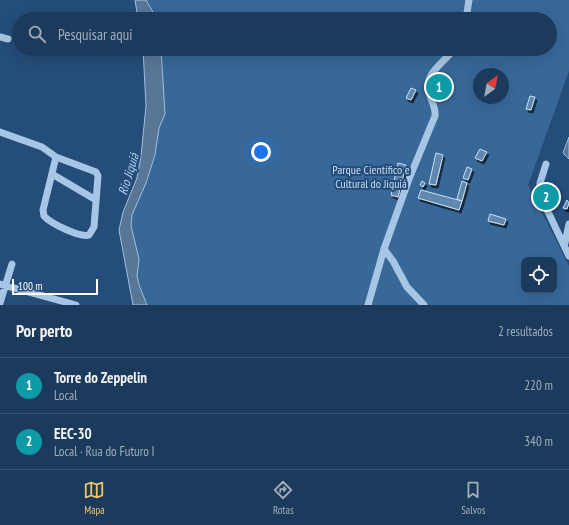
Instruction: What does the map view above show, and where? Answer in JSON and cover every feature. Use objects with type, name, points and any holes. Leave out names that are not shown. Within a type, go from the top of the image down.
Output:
[{"type":"street","points":[[467,12],[469,0]]},
{"type":"street","points":[[0,36],[8,39]]},
{"type":"street","points":[[368,305],[384,249],[409,179],[435,116],[434,107],[428,88],[429,80],[435,70],[448,56]]},
{"type":"street","points":[[0,132],[42,147],[56,157],[96,172],[98,176],[94,228],[89,235],[82,236],[48,220],[44,216],[42,210],[56,157]]},
{"type":"street","points":[[546,164],[540,183],[540,195],[558,234],[565,243],[569,256]]},
{"type":"street","points":[[52,174],[96,200]]},
{"type":"street","points":[[565,243],[569,224]]},
{"type":"street","points":[[384,249],[391,257],[407,287],[424,305]]},
{"type":"street","points":[[0,303],[2,285],[12,264]]},
{"type":"street","points":[[2,285],[76,305]]},
{"type":"green space","name":"Parque Científico e Cultural do Jiquiá","points":[[146,0],[569,0],[569,71],[528,185],[569,266],[569,305],[147,305],[137,276],[139,259],[131,226],[132,215],[146,183],[155,155],[159,128],[165,114],[161,56],[557,56],[557,12],[153,12]]},
{"type":"shaded area","points":[[135,0],[146,0],[153,12],[137,12]]},
{"type":"shaded area","name":"Rio Jiquiá","points":[[143,56],[161,56],[165,114],[159,128],[155,155],[146,183],[132,215],[131,226],[139,259],[137,276],[147,305],[133,305],[119,230],[123,212],[137,178],[141,156],[146,106]]},
{"type":"shaded area","points":[[569,137],[569,159],[563,153]]},
{"type":"building","points":[[411,88],[416,90],[411,100],[406,98]]},
{"type":"building","points":[[530,96],[535,97],[531,110],[526,109]]},
{"type":"building","points":[[480,149],[487,152],[482,161],[475,158]]},
{"type":"building","points":[[436,153],[443,155],[436,185],[429,184]]},
{"type":"building","points":[[398,163],[406,165],[398,197],[391,195]]},
{"type":"building","points":[[467,167],[472,169],[468,180],[463,178]]},
{"type":"building","points":[[422,181],[425,183],[423,187],[420,185]]},
{"type":"building","points":[[462,181],[467,183],[462,201],[457,199]]},
{"type":"building","points":[[546,184],[550,186],[548,190],[544,188]]},
{"type":"building","points":[[421,190],[462,201],[459,210],[418,198]]},
{"type":"building","points":[[545,193],[550,196],[547,202],[542,199]]},
{"type":"building","points":[[567,200],[569,203],[567,209],[563,208]]},
{"type":"building","points":[[490,214],[506,219],[504,225],[488,221]]},
{"type":"place","name":"Torre do Zeppelin","points":[[439,87]]},
{"type":"place","name":"EEC-30","points":[[546,197]]}]
